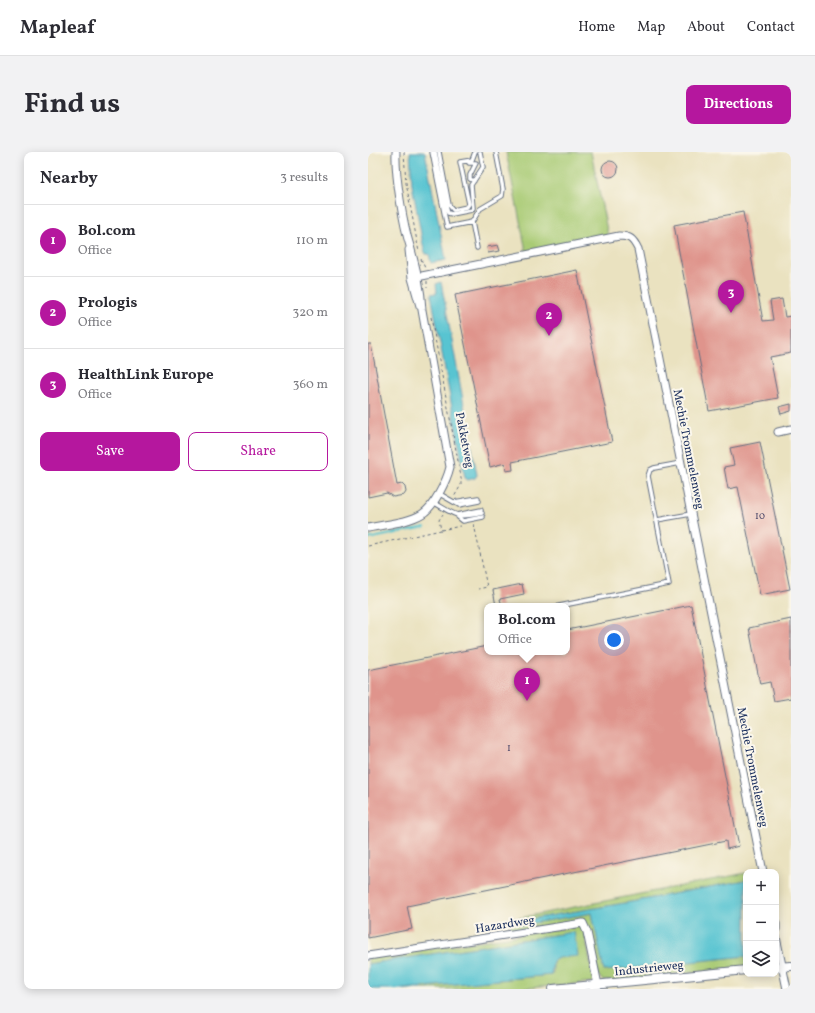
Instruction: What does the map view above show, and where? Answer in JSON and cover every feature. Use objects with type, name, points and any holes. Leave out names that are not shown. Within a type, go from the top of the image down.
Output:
[{"type":"street","points":[[395,153],[415,277]]},
{"type":"street","name":"Mechie Trommelenweg","points":[[415,277],[618,236],[627,236],[634,241],[638,249],[762,869]]},
{"type":"street","name":"Pakketweg","points":[[368,528],[423,514],[447,479],[450,467],[422,310],[422,294],[415,277]]},
{"type":"street","points":[[778,432],[791,429]]},
{"type":"street","name":"Hazardweg","points":[[368,956],[583,923],[587,932],[598,985]]},
{"type":"street","points":[[787,989],[779,967],[791,966]]},
{"type":"street","name":"Industrieweg","points":[[553,989],[743,970]]},
{"type":"lane","points":[[432,152],[447,227],[472,222]]},
{"type":"lane","points":[[435,152],[448,214],[472,210],[474,202],[472,185],[482,167],[480,152]]},
{"type":"lane","points":[[439,152],[449,205],[453,210],[467,207],[469,204],[460,165]]},
{"type":"lane","points":[[460,165],[460,162],[472,160],[476,152]]},
{"type":"lane","points":[[477,248],[472,222],[480,209],[502,196],[504,189],[496,152]]},
{"type":"lane","points":[[460,165],[473,162],[476,163],[470,175],[470,179],[474,182]]},
{"type":"lane","points":[[570,604],[669,584],[648,473],[654,468],[681,463]]},
{"type":"lane","points":[[438,493],[452,502],[479,499]]},
{"type":"lane","points":[[432,501],[463,521],[482,514],[455,515]]},
{"type":"lane","points":[[657,520],[691,514]]},
{"type":"path","points":[[404,152],[406,183],[420,258],[424,264],[428,285],[426,293]]},
{"type":"path","name":"Pakketweg","points":[[430,316],[461,478],[461,485],[452,502]]},
{"type":"path","points":[[441,530],[439,520],[446,509]]},
{"type":"path","points":[[468,525],[474,524],[487,587],[478,589]]},
{"type":"path","points":[[368,546],[461,526]]},
{"type":"green space","points":[[506,152],[591,152],[608,235],[526,251]]},
{"type":"green space","points":[[743,874],[743,881],[520,921],[521,925],[592,913],[604,971],[743,956],[743,967],[603,981],[598,975],[587,923],[584,921],[512,931],[509,920]]},
{"type":"green space","points":[[580,926],[584,929],[594,982],[518,989],[403,989],[551,975],[553,972],[553,961],[558,958],[574,932],[368,964],[368,958]]},
{"type":"water","points":[[410,152],[425,152],[446,260],[431,263],[429,254],[426,254],[424,250],[412,185]]},
{"type":"water","points":[[441,282],[477,475],[475,478],[468,480],[465,478],[431,294],[437,293],[436,284]]},
{"type":"water","points":[[743,881],[743,956],[604,971],[592,913],[521,925],[520,921]]},
{"type":"water","points":[[574,932],[578,956],[558,958],[553,961],[551,975],[403,989],[368,989],[368,964]]},
{"type":"building","points":[[610,161],[616,163],[618,169],[616,175],[610,177],[604,175],[602,169],[604,163]]},
{"type":"building","points":[[743,212],[763,321],[773,320],[770,301],[782,299],[785,317],[791,316],[791,353],[770,357],[778,398],[709,411],[674,225]]},
{"type":"building","points":[[498,245],[500,251],[488,253],[487,247]]},
{"type":"building","points":[[577,270],[612,442],[512,462],[513,470],[506,471],[505,463],[490,467],[455,295]]},
{"type":"building","points":[[368,344],[371,344],[397,485],[402,484],[405,487],[406,492],[404,495],[393,497],[387,493],[368,497]]},
{"type":"building","points":[[791,404],[791,411],[781,414],[779,407]]},
{"type":"building","points":[[760,442],[790,589],[760,595],[738,487],[728,489],[724,467],[734,465],[730,448]]},
{"type":"building","points":[[522,584],[524,594],[500,599],[501,603],[495,603],[493,590]]},
{"type":"building","points":[[691,605],[739,846],[727,849],[726,841],[407,906],[412,929],[368,938],[368,670],[484,647],[484,655],[570,655],[570,629]]},
{"type":"building","points":[[791,619],[791,698],[774,701],[770,682],[760,684],[749,628]]},
{"type":"waterway","points":[[368,539],[425,527]]},
{"type":"place","name":"HealthLink Europe","points":[[731,313]]},
{"type":"place","name":"Prologis","points":[[549,336]]},
{"type":"place","name":"Bol.com","points":[[527,701]]}]
